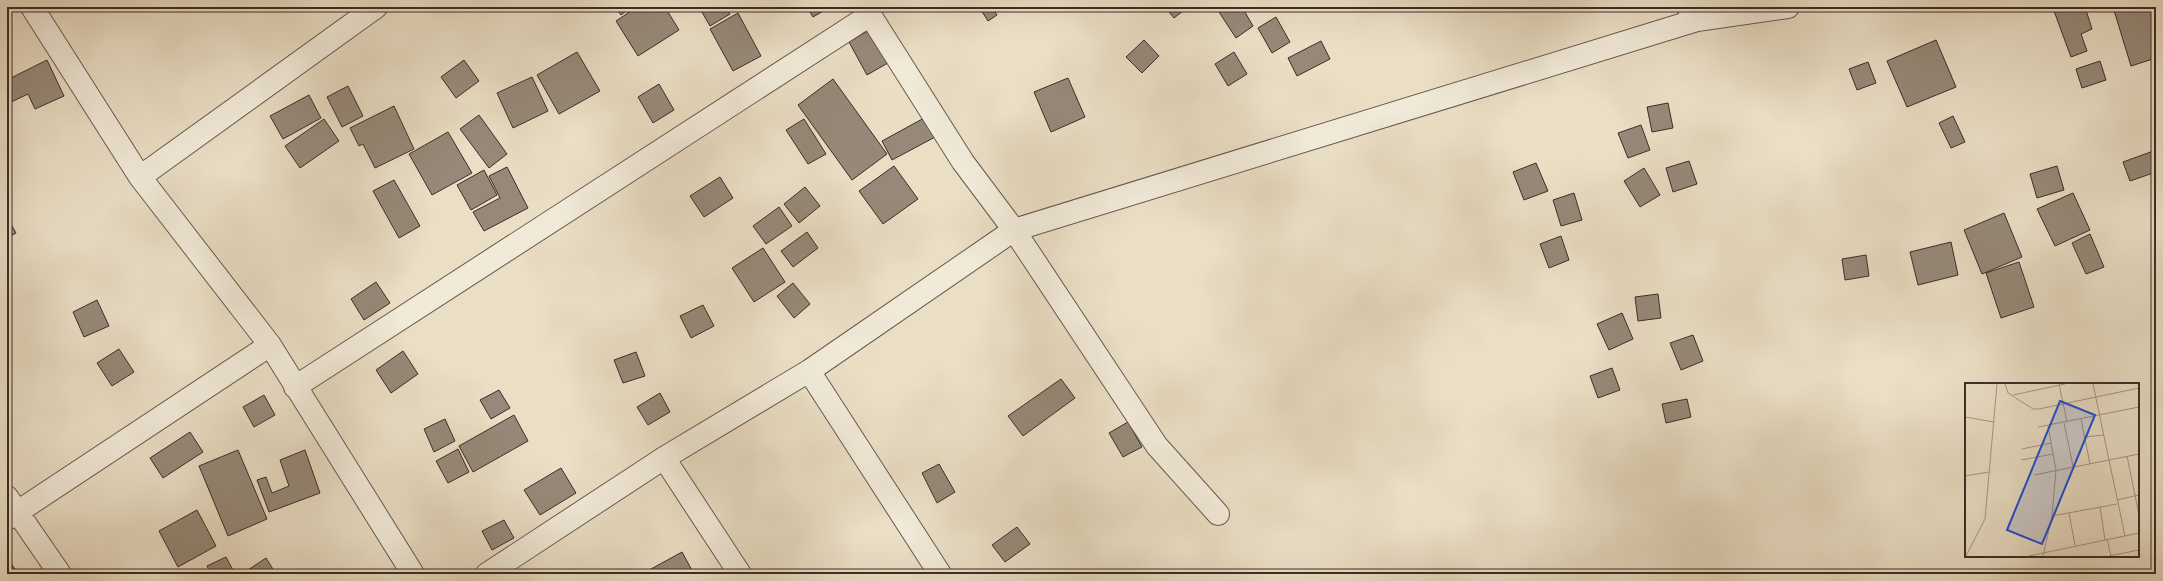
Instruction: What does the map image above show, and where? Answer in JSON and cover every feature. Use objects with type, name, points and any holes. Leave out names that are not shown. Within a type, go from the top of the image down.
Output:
[{"type":"street","points":[[32,7],[140,177],[270,345],[413,574]]},
{"type":"street","points":[[140,177],[376,7]]},
{"type":"street","points":[[486,574],[664,458],[809,371],[1014,230],[1693,14],[1788,7]]},
{"type":"street","points":[[295,387],[867,11],[963,162],[1014,230],[1157,446],[1218,514]]},
{"type":"street","points":[[60,574],[10,509],[270,345]]},
{"type":"street","points":[[809,371],[940,574]]},
{"type":"street","points":[[664,458],[740,574]]},
{"type":"building","points":[[615,7],[631,7],[621,15]]},
{"type":"building","points":[[637,7],[665,7],[679,30],[638,56],[616,21]]},
{"type":"building","points":[[699,7],[726,7],[730,14],[710,26]]},
{"type":"building","points":[[807,7],[830,7],[813,17]]},
{"type":"building","points":[[979,7],[992,7],[997,15],[988,21]]},
{"type":"building","points":[[1165,7],[1188,7],[1174,18]]},
{"type":"building","points":[[1228,7],[1242,7],[1253,26],[1236,38],[1219,12]]},
{"type":"building","points":[[2066,7],[2085,7],[2092,29],[2081,34],[2087,51],[2071,57],[2054,11]]},
{"type":"building","points":[[2113,7],[2156,7],[2156,58],[2131,66]]},
{"type":"building","points":[[738,13],[761,56],[733,71],[710,29]]},
{"type":"building","points":[[1276,17],[1290,42],[1272,53],[1258,28]]},
{"type":"building","points":[[881,23],[900,56],[867,75],[849,42]]},
{"type":"building","points":[[1144,40],[1159,56],[1142,73],[1126,57]]},
{"type":"building","points":[[1936,40],[1956,87],[1907,107],[1887,61]]},
{"type":"building","points":[[1321,41],[1330,59],[1297,76],[1288,58]]},
{"type":"building","points":[[577,52],[600,91],[559,114],[537,75]]},
{"type":"building","points":[[1234,52],[1247,74],[1228,86],[1215,64]]},
{"type":"building","points":[[47,60],[64,96],[35,109],[28,94],[9,103],[7,98],[7,80]]},
{"type":"building","points":[[464,60],[479,81],[456,98],[441,77]]},
{"type":"building","points":[[2100,61],[2106,80],[2082,88],[2076,69]]},
{"type":"building","points":[[1868,62],[1876,83],[1857,90],[1849,69]]},
{"type":"building","points":[[532,77],[548,111],[513,128],[497,93]]},
{"type":"building","points":[[1068,78],[1085,117],[1051,132],[1034,92]]},
{"type":"building","points":[[833,79],[887,154],[852,180],[798,105]]},
{"type":"building","points":[[659,84],[674,110],[653,123],[638,97]]},
{"type":"building","points":[[348,86],[363,116],[342,127],[327,97]]},
{"type":"building","points":[[309,95],[321,118],[283,139],[270,116]]},
{"type":"building","points":[[1668,103],[1673,128],[1652,132],[1647,107]]},
{"type":"building","points":[[394,106],[414,149],[375,168],[363,144],[359,146],[350,128]]},
{"type":"building","points":[[479,115],[507,154],[489,168],[460,129]]},
{"type":"building","points":[[1953,116],[1965,142],[1951,148],[1939,123]]},
{"type":"building","points":[[926,117],[937,136],[892,160],[882,141]]},
{"type":"building","points":[[324,119],[339,141],[300,168],[285,146]]},
{"type":"building","points":[[804,119],[826,154],[808,164],[786,130]]},
{"type":"building","points":[[1641,125],[1650,150],[1628,158],[1618,133]]},
{"type":"building","points":[[448,132],[472,173],[432,195],[409,154]]},
{"type":"building","points":[[2156,150],[2156,172],[2130,181],[2123,162]]},
{"type":"building","points":[[1689,161],[1697,184],[1673,192],[1666,168]]},
{"type":"building","points":[[1536,163],[1548,191],[1524,200],[1513,172]]},
{"type":"building","points":[[894,166],[918,199],[883,224],[859,191]]},
{"type":"building","points":[[2057,166],[2064,190],[2037,198],[2030,174]]},
{"type":"building","points":[[507,167],[528,208],[484,231],[473,212],[500,198],[489,176]]},
{"type":"building","points":[[1644,168],[1660,195],[1640,207],[1624,181]]},
{"type":"building","points":[[484,170],[497,195],[471,210],[457,185]]},
{"type":"building","points":[[720,177],[733,198],[704,217],[690,196]]},
{"type":"building","points":[[394,180],[420,226],[399,238],[373,191]]},
{"type":"building","points":[[805,187],[820,206],[799,223],[784,204]]},
{"type":"building","points":[[1574,193],[1582,220],[1561,226],[1553,200]]},
{"type":"building","points":[[2073,193],[2090,230],[2055,246],[2037,209]]},
{"type":"building","points":[[779,207],[792,226],[766,244],[753,226]]},
{"type":"building","points":[[2004,213],[2022,257],[1982,274],[1964,230]]},
{"type":"building","points":[[7,217],[16,233],[7,238]]},
{"type":"building","points":[[807,232],[818,248],[793,267],[781,251]]},
{"type":"building","points":[[2090,234],[2104,267],[2086,274],[2072,243]]},
{"type":"building","points":[[1561,236],[1569,260],[1549,268],[1540,244]]},
{"type":"building","points":[[1951,242],[1958,275],[1918,285],[1910,252]]},
{"type":"building","points":[[763,248],[785,282],[754,302],[732,268]]},
{"type":"building","points":[[1866,255],[1869,276],[1845,280],[1842,259]]},
{"type":"building","points":[[2019,262],[2034,307],[2001,318],[1986,273]]},
{"type":"building","points":[[376,282],[390,303],[364,320],[351,299]]},
{"type":"building","points":[[793,283],[810,304],[794,318],[777,296]]},
{"type":"building","points":[[1658,294],[1661,318],[1638,321],[1635,297]]},
{"type":"building","points":[[97,300],[109,326],[84,337],[73,312]]},
{"type":"building","points":[[703,305],[714,326],[691,338],[680,316]]},
{"type":"building","points":[[1622,313],[1633,339],[1609,350],[1597,324]]},
{"type":"building","points":[[1693,335],[1703,361],[1681,370],[1670,343]]},
{"type":"building","points":[[119,349],[134,372],[112,386],[97,363]]},
{"type":"building","points":[[403,351],[418,374],[391,393],[376,370]]},
{"type":"building","points":[[636,352],[645,376],[623,383],[614,360]]},
{"type":"building","points":[[1612,368],[1620,390],[1598,398],[1590,376]]},
{"type":"building","points":[[1061,379],[1075,398],[1023,436],[1008,416]]},
{"type":"building","points":[[499,390],[510,408],[491,419],[480,400]]},
{"type":"building","points":[[660,393],[670,412],[648,425],[637,407]]},
{"type":"building","points":[[264,395],[275,415],[254,427],[243,407]]},
{"type":"building","points":[[1687,399],[1691,417],[1666,423],[1662,404]]},
{"type":"building","points":[[514,415],[528,441],[473,472],[459,446]]},
{"type":"building","points":[[445,419],[455,441],[434,452],[424,429]]},
{"type":"building","points":[[1128,422],[1142,447],[1123,457],[1109,433]]},
{"type":"building","points":[[190,432],[203,452],[163,478],[150,458]]},
{"type":"building","points":[[458,449],[469,472],[448,483],[436,461]]},
{"type":"building","points":[[238,450],[267,519],[228,536],[199,466]]},
{"type":"building","points":[[305,450],[320,493],[269,512],[257,480],[266,477],[272,493],[289,486],[280,460]]},
{"type":"building","points":[[939,464],[955,492],[937,503],[922,473]]},
{"type":"building","points":[[561,468],[576,493],[540,515],[524,490]]},
{"type":"building","points":[[197,510],[216,546],[178,567],[159,531]]},
{"type":"building","points":[[504,520],[514,538],[492,550],[482,531]]},
{"type":"building","points":[[1017,527],[1030,544],[1005,562],[992,545]]},
{"type":"building","points":[[682,552],[694,574],[642,574]]},
{"type":"building","points":[[7,557],[18,574],[7,574]]},
{"type":"building","points":[[226,557],[235,574],[211,574],[207,566]]},
{"type":"building","points":[[266,558],[276,574],[251,574],[248,570]]}]
